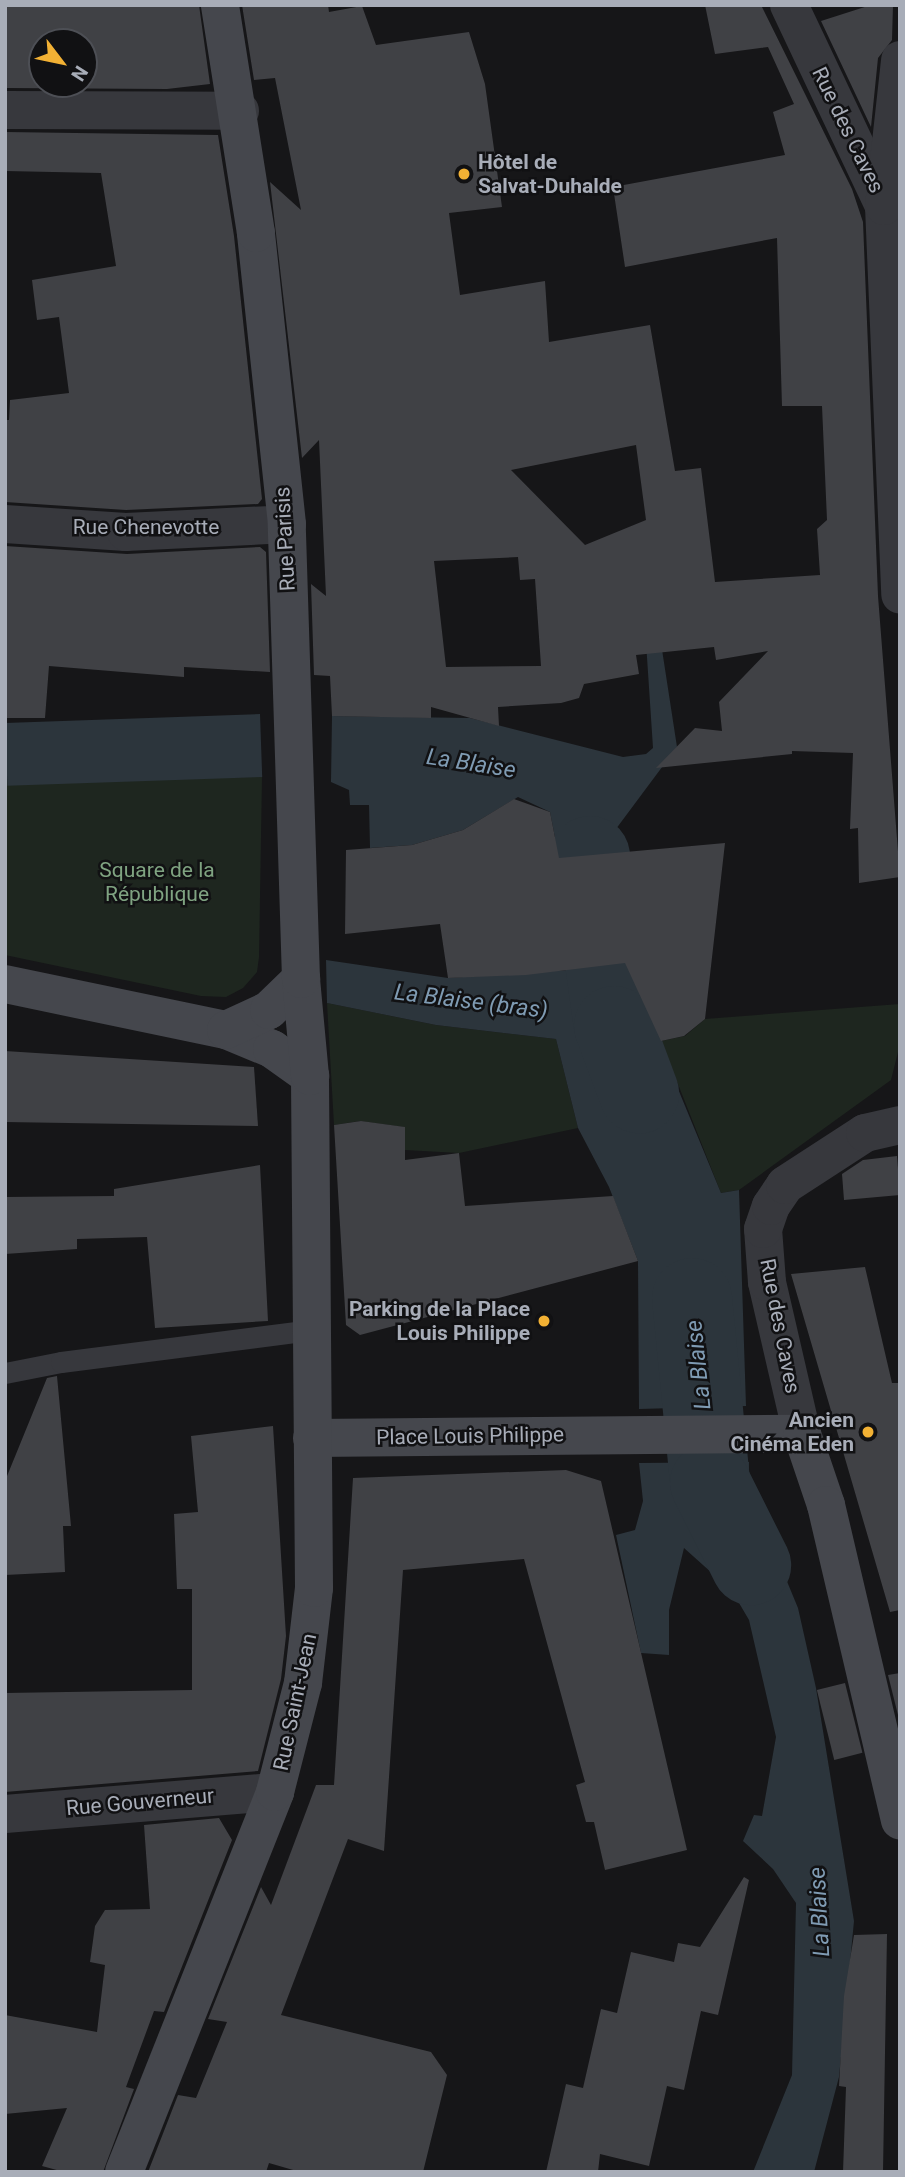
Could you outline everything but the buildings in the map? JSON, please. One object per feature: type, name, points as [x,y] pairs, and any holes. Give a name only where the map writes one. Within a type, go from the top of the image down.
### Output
[{"type":"main road","name":"Rue Parisis","points":[[220,5],[240,111],[286,524],[301,979],[310,1076]]},
{"type":"main road","points":[[226,1030],[269,1010],[301,979]]},
{"type":"main road","points":[[5,984],[226,1030],[272,1049],[310,1076]]},
{"type":"main road","name":"Rue Saint-Jean","points":[[124,2172],[275,1792],[292,1731],[311,1633],[310,1076]]},
{"type":"main road","name":"Place Louis Philippe","points":[[312,1438],[761,1432],[802,1434]]},
{"type":"main road","points":[[802,1434],[826,1505],[900,1820]]},
{"type":"street","name":"Rue des Caves","points":[[789,5],[884,206],[900,595]]},
{"type":"street","points":[[884,206],[900,61]]},
{"type":"street","points":[[5,110],[240,111]]},
{"type":"street","name":"Rue Chenevotte","points":[[5,524],[126,531],[286,524]]},
{"type":"street","name":"Rue des Caves","points":[[802,1434],[767,1282],[767,1217],[785,1185],[865,1133],[900,1125]]},
{"type":"street","name":"Rue Gouverneur","points":[[5,1814],[275,1792]]},
{"type":"lane","points":[[5,1373],[61,1362],[312,1330]]},
{"type":"green space","name":"Square de la République","points":[[262,777],[259,957],[257,972],[243,988],[226,997],[201,996],[5,955],[5,780]]},
{"type":"green space","points":[[327,1003],[436,1025],[556,1039],[578,1128],[459,1153],[405,1150],[404,1127],[360,1121],[334,1125]]},
{"type":"green space","points":[[900,1004],[900,1044],[891,1080],[739,1190],[721,1193],[661,1041],[685,1036],[705,1019]]},
{"type":"water","points":[[644,612],[659,630],[677,747],[607,841],[608,854],[559,858],[550,812],[518,797],[463,830],[412,845],[370,848],[369,805],[350,805],[349,790],[331,782],[332,716],[470,718],[623,757],[646,754],[653,748]]},
{"type":"water","points":[[260,714],[262,777],[7,786],[5,723]]},
{"type":"water","name":"La Blaise (bras)","points":[[326,960],[448,978],[569,970],[572,985],[579,982],[638,992],[721,1193],[739,1190],[746,1406],[639,1409],[638,1261],[609,1187],[578,1128],[556,1039],[436,1025],[327,1003]]},
{"type":"water","points":[[749,1462],[748,1487],[798,1608],[816,1688],[854,1921],[839,2077],[814,2172],[753,2172],[792,2075],[796,1903],[773,1869],[743,1841],[754,1815],[762,1816],[776,1737],[749,1620],[732,1591],[684,1548],[669,1610],[669,1655],[641,1653],[616,1535],[635,1530],[643,1501],[639,1463]]},
{"type":"waterway","name":"La Blaise","points":[[590,856],[614,1026],[639,1093]]},
{"type":"waterway","name":"La Blaise","points":[[692,1298],[710,1483],[751,1565]]},
{"type":"place","name":"Hôtel de Salvat-Duhalde","points":[[464,174]]},
{"type":"place","name":"Parking de la Place Louis Philippe","points":[[544,1321]]},
{"type":"place","name":"Ancien Cinéma Eden","points":[[868,1432]]}]
